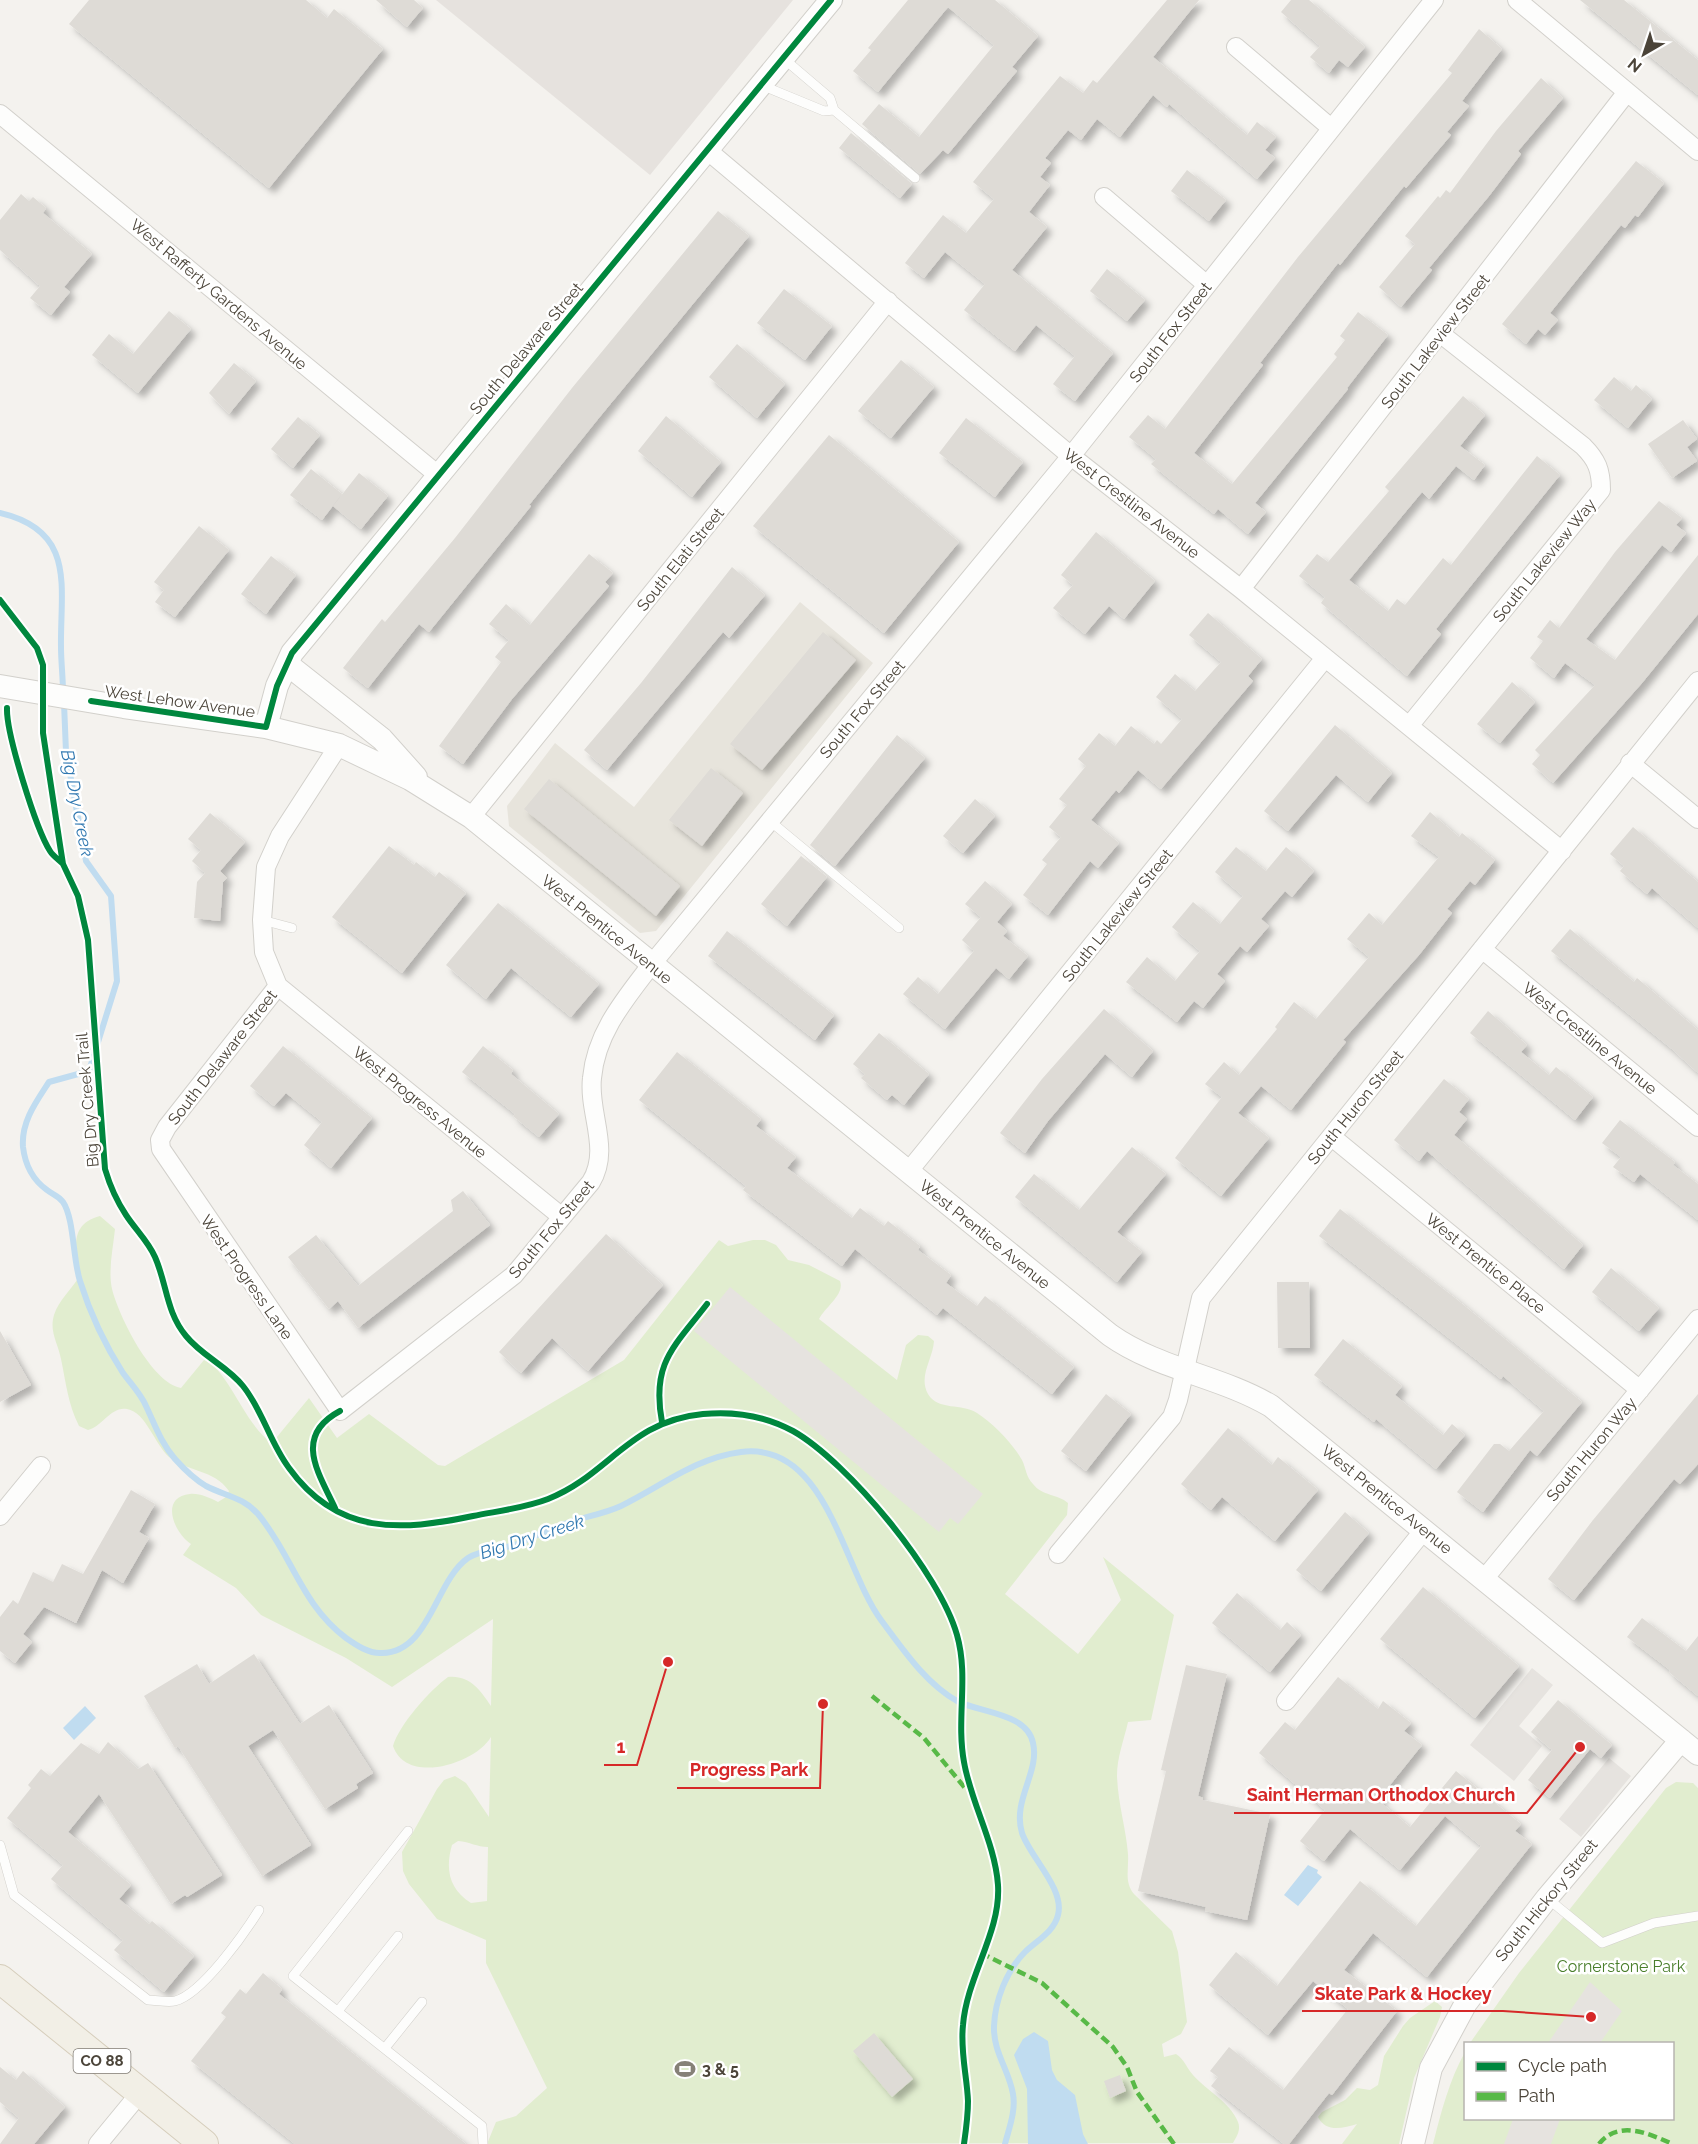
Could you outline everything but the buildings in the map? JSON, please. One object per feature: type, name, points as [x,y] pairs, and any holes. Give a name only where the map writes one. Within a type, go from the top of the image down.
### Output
[{"type":"main road","name":"CO 88","points":[[0,1979],[204,2144]]},
{"type":"street","name":"South Delaware Street","points":[[266,727],[292,653],[831,0]]},
{"type":"street","name":"South Fox Street","points":[[339,1411],[514,1275],[591,1182],[600,1162],[592,1090],[598,1052],[616,1011],[651,965],[1071,456],[1434,0]]},
{"type":"street","points":[[1516,0],[1698,151]]},
{"type":"street","points":[[1236,47],[1331,128]]},
{"type":"street","name":"South Lakeview Street","points":[[1241,589],[1627,92]]},
{"type":"street","name":"West Rafferty Gardens Avenue","points":[[0,114],[438,475]]},
{"type":"street","name":"West Crestline Avenue","points":[[707,150],[1071,456],[1241,589],[1562,851]]},
{"type":"street","points":[[1104,197],[1207,285]]},
{"type":"street","name":"South Elati Street","points":[[471,817],[888,301]]},
{"type":"street","name":"South Lakeview Way","points":[[1409,726],[1600,490],[1601,474],[1596,459],[1583,446],[1441,334]]},
{"type":"street","name":"South Lakeview Street","points":[[908,1172],[1325,658]]},
{"type":"street","points":[[287,664],[382,739],[427,789]]},
{"type":"street","name":"South Huron Street","points":[[1059,1554],[1172,1417],[1201,1298],[1698,681]]},
{"type":"street","name":"West Lehow Avenue","points":[[11,688],[266,727]]},
{"type":"street","name":"West Prentice Avenue","points":[[266,727],[339,745],[427,789],[471,817],[1110,1335],[1139,1352],[1250,1395],[1271,1406],[1692,1749]]},
{"type":"street","name":"South Delaware Street","points":[[160,1140],[167,1127],[278,986],[264,952],[262,921],[266,867],[280,836],[339,745]]},
{"type":"street","points":[[1630,763],[1698,819]]},
{"type":"street","name":"West Crestline Avenue","points":[[1482,949],[1698,1127]]},
{"type":"street","name":"West Progress Avenue","points":[[278,986],[562,1217]]},
{"type":"street","name":"West Prentice Place","points":[[1332,1137],[1640,1390]]},
{"type":"street","name":"West Progress Lane","points":[[160,1140],[166,1159],[339,1411]]},
{"type":"street","name":"South Huron Way","points":[[1484,1579],[1698,1319]]},
{"type":"street","points":[[0,1516],[41,1466]]},
{"type":"street","points":[[1286,1701],[1424,1530]]},
{"type":"street","name":"South Hickory Street","points":[[1413,2144],[1426,2082],[1449,2030],[1490,1969],[1546,1898],[1692,1749]]},
{"type":"street","points":[[98,2144],[140,2092]]},
{"type":"lane","points":[[783,58],[830,98],[834,110],[915,178]]},
{"type":"lane","points":[[761,85],[824,111],[834,110]]},
{"type":"lane","points":[[770,821],[899,928]]},
{"type":"lane","points":[[262,921],[292,928]]},
{"type":"lane","points":[[408,1831],[293,1976],[482,2126],[483,2144]]},
{"type":"lane","points":[[0,1845],[14,1895],[148,2000],[175,2001],[193,1992],[239,1938],[259,1910]]},
{"type":"lane","points":[[1546,1898],[1602,1943],[1654,1923],[1698,1916]]},
{"type":"lane","points":[[338,2011],[398,1936]]},
{"type":"lane","points":[[385,2048],[422,2002]]},
{"type":"shaded area","points":[[436,0],[793,0],[650,175]]},
{"type":"shaded area","points":[[800,602],[873,663],[656,931],[640,933],[509,826],[507,806],[555,743],[634,807]]},
{"type":"shaded area","points":[[730,1287],[983,1494],[958,1524],[950,1518],[939,1532],[694,1331]]},
{"type":"shaded area","points":[[1532,1668],[1553,1685],[1519,1726],[1542,1746],[1514,1781],[1470,1745]]},
{"type":"shaded area","points":[[1609,1758],[1631,1776],[1581,1837],[1559,1819]]},
{"type":"shaded area","points":[[1590,1982],[1622,2011],[1601,2042],[1549,2042]]},
{"type":"shaded area","points":[[1512,2120],[1560,2120],[1551,2144],[1504,2144]]},
{"type":"green space","points":[[100,1216],[115,1229],[111,1267],[112,1289],[129,1331],[148,1362],[170,1383],[181,1388],[204,1360],[212,1365],[229,1385],[253,1424],[272,1443],[309,1398],[337,1438],[369,1414],[438,1465],[445,1466],[624,1360],[719,1240],[728,1246],[753,1240],[765,1240],[776,1245],[788,1260],[809,1265],[840,1281],[840,1291],[819,1319],[897,1380],[906,1345],[918,1335],[928,1336],[934,1341],[925,1374],[925,1387],[932,1399],[944,1405],[971,1410],[983,1417],[1013,1447],[1022,1460],[1029,1478],[1037,1488],[1068,1503],[1067,1515],[1005,1594],[1078,1654],[1121,1600],[1103,1557],[1174,1615],[1151,1720],[1128,1722],[1118,1762],[1120,1806],[1128,1854],[1128,1880],[1134,1894],[1172,1931],[1178,1952],[1187,2022],[1181,2034],[1162,2044],[1164,2057],[1176,2054],[1179,2056],[1198,2081],[1235,2115],[1239,2128],[1233,2143],[487,2144],[496,2122],[516,2116],[547,2088],[486,1963],[486,1940],[437,1919],[409,1884],[403,1871],[402,1852],[444,1780],[455,1776],[466,1783],[489,1817],[491,1737],[471,1755],[457,1762],[426,1768],[412,1765],[401,1758],[393,1746],[416,1708],[448,1677],[462,1678],[474,1685],[491,1706],[493,1619],[392,1687],[346,1658],[261,1615],[236,1588],[183,1555],[191,1544],[179,1532],[175,1524],[172,1508],[175,1502],[180,1497],[193,1494],[218,1502],[226,1497],[229,1491],[216,1479],[169,1457],[145,1422],[134,1411],[121,1409],[116,1411],[88,1430],[79,1426],[70,1401],[53,1332],[53,1321],[59,1305],[79,1277],[76,1240],[78,1232],[90,1220]],"holes":[[[458,1841],[488,1847],[487,1901],[471,1903],[453,1885],[449,1862],[452,1845]]]},
{"type":"green space","name":"Cornerstone Park","points":[[1676,1782],[1693,1783],[1698,1788],[1698,2144],[1433,2144],[1442,2108],[1464,2054],[1464,2120],[1674,2120],[1674,2042],[1471,2042],[1519,1973],[1666,1788]]},
{"type":"green space","points":[[1435,2001],[1442,2007],[1440,2017],[1414,2078],[1399,2144],[1342,2144],[1357,2124],[1335,2128],[1321,2122],[1318,2117],[1322,2112],[1345,2100],[1357,2088],[1370,2090],[1378,2085],[1384,2056],[1403,2026],[1410,2018]]},
{"type":"water","points":[[85,1706],[96,1718],[74,1740],[63,1728]]},
{"type":"water","points":[[1308,1865],[1318,1870],[1317,1873],[1322,1877],[1298,1906],[1284,1895]]},
{"type":"water","points":[[1034,2032],[1048,2041],[1052,2070],[1057,2080],[1075,2095],[1083,2134],[1088,2144],[1028,2144],[1027,2089],[1014,2055],[1023,2039]]},
{"type":"waterway","name":"Big Dry Creek","points":[[0,513],[25,521],[42,533],[53,547],[59,564],[62,583],[63,693]]},
{"type":"waterway","name":"Big Dry Creek","points":[[64,703],[66,752],[86,861],[111,896],[117,981],[89,1071],[49,1082],[27,1121],[23,1147],[34,1176],[42,1186],[61,1200],[67,1209],[78,1272],[93,1317],[116,1362],[139,1393],[166,1447],[178,1463],[197,1480],[252,1508],[270,1530],[318,1610],[346,1638],[377,1653],[398,1650],[411,1641],[422,1629],[447,1582],[457,1569],[473,1555],[517,1544],[566,1523],[603,1513],[636,1498],[694,1466],[724,1455],[741,1452],[770,1454],[794,1466],[813,1487],[829,1513],[868,1598],[881,1620],[924,1675],[945,1694],[957,1701],[1001,1715],[1022,1725],[1029,1733],[1033,1743],[1033,1765],[1020,1809],[1020,1821],[1026,1842],[1052,1884],[1059,1905],[1053,1926],[1025,1952],[1012,1968],[997,2007],[994,2035],[1014,2100],[1012,2119],[1005,2144]]},
{"type":"marked path","points":[[872,1696],[924,1738],[965,1788]]},
{"type":"marked path","points":[[981,1953],[1042,1983],[1113,2047],[1127,2067],[1137,2092],[1174,2144]]},
{"type":"marked path","points":[[1599,2144],[1607,2136],[1625,2130],[1644,2133],[1673,2144]]},
{"type":"cycle path","points":[[91,701],[266,727],[277,686],[292,653],[831,0]]},
{"type":"cycle path","name":"Big Dry Creek Trail","points":[[0,600],[37,648],[43,665],[43,733],[63,864],[78,896],[88,940],[105,1169],[109,1181],[122,1209],[155,1257],[179,1327],[192,1343],[243,1386],[256,1406],[282,1458],[308,1490],[328,1506],[350,1517],[372,1523],[396,1525],[446,1521],[521,1507],[548,1499],[588,1477],[621,1450],[656,1427],[678,1419],[703,1414],[738,1414],[782,1426],[815,1446],[865,1493],[912,1552],[932,1582],[957,1635],[962,1667],[961,1730],[964,1762],[988,1838],[998,1885],[998,1903],[994,1920],[971,1989],[963,2025],[963,2054],[968,2101],[964,2144]]},
{"type":"cycle path","points":[[7,708],[16,758],[37,823],[50,851],[63,864]]},
{"type":"cycle path","points":[[662,1422],[659,1402],[663,1370],[675,1345],[707,1304]]},
{"type":"cycle path","points":[[335,1508],[317,1468],[313,1443],[317,1432],[326,1421],[340,1411]]},
{"type":"place","name":"1","points":[[668,1662]]},
{"type":"place","name":"Progress Park","points":[[823,1704]]},
{"type":"place","name":"Saint Herman Orthodox Church","points":[[1580,1747]]},
{"type":"place","name":"Skate Park & Hockey","points":[[1591,2017]]},
{"type":"place","name":"3 & 5","points":[[685,2069]]}]
